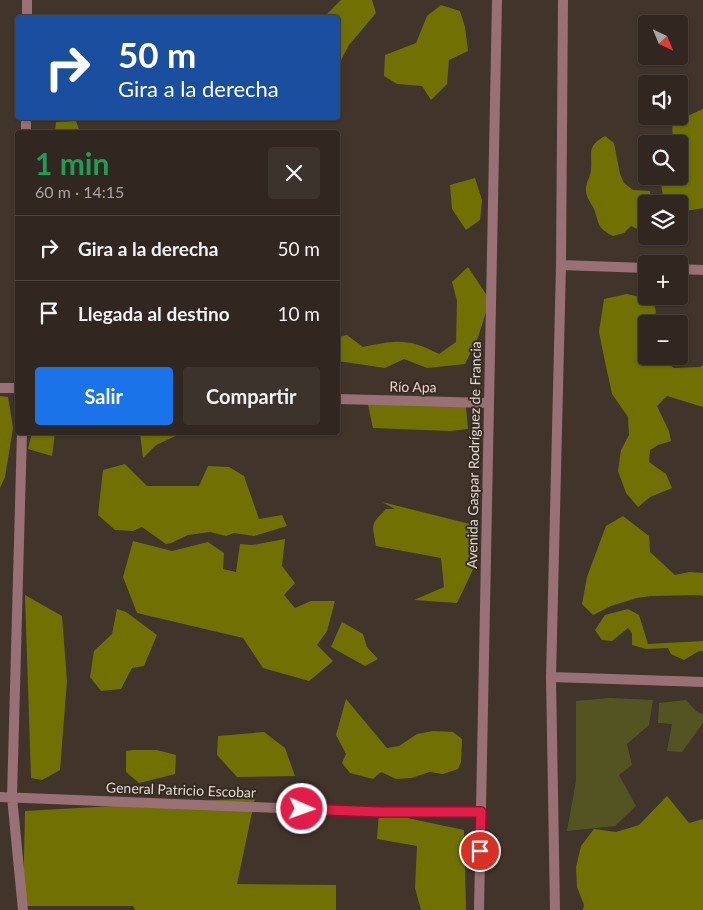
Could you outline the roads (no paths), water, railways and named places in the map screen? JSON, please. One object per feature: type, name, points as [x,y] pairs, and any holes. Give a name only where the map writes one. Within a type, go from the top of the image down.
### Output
[{"type":"street","points":[[27,0],[27,15]]},
{"type":"street","name":"Avenida Gaspar Rodríguez de Francia","points":[[479,910],[497,0]]},
{"type":"street","points":[[555,910],[551,676],[561,265],[563,0]]},
{"type":"street","points":[[561,265],[638,268]]},
{"type":"street","points":[[688,269],[703,270]]},
{"type":"street","points":[[0,388],[15,388]]},
{"type":"street","name":"Río Apa","points":[[340,399],[488,403]]},
{"type":"street","points":[[22,435],[12,797],[23,910]]},
{"type":"street","points":[[551,676],[703,682]]},
{"type":"street","name":"General Patricio Escobar","points":[[0,797],[380,812],[481,812]]}]
